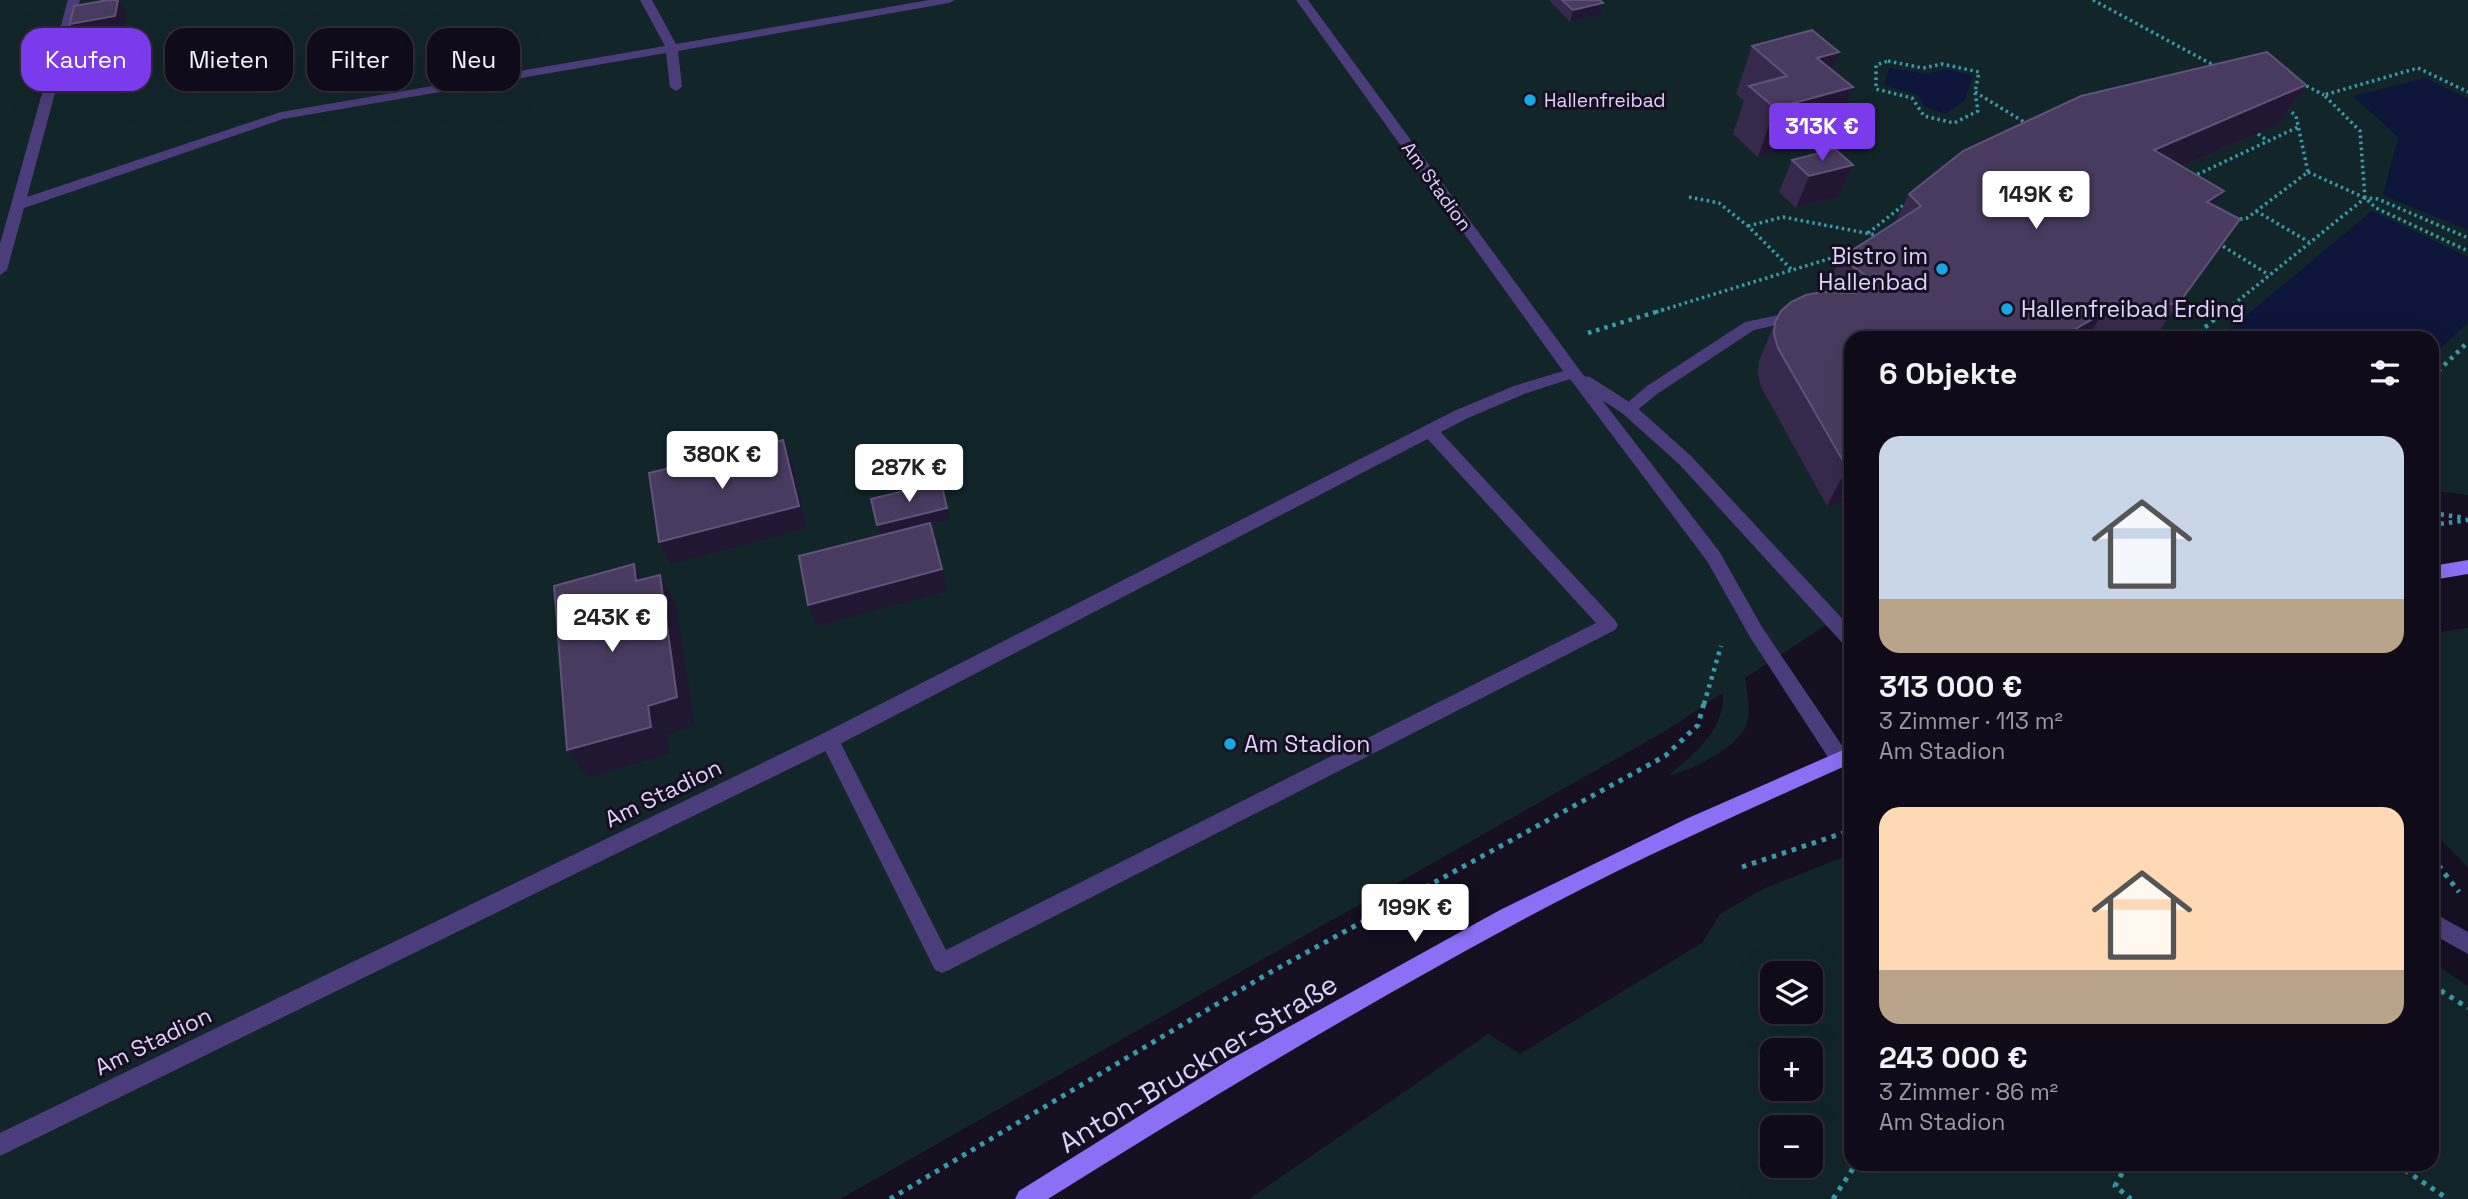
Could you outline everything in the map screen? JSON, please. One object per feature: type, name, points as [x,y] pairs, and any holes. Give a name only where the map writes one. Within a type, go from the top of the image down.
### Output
[{"type":"main road","points":[[2439,572],[2468,567]]},
{"type":"main road","name":"Anton-Bruckner-Straße","points":[[1027,1199],[1237,1068],[1507,917],[1693,825],[1844,758]]},
{"type":"street","points":[[0,270],[74,0]]},
{"type":"street","points":[[646,0],[672,48],[676,87]]},
{"type":"street","points":[[18,205],[281,116],[949,0]]},
{"type":"street","name":"Am Stadion","points":[[1302,0],[1552,345],[1713,556],[1756,632],[1844,754]]},
{"type":"street","points":[[1629,409],[1652,390],[1750,326],[1805,314]]},
{"type":"street","name":"Am Stadion","points":[[1573,373],[1629,409],[1685,460],[1844,634]]},
{"type":"street","name":"Am Stadion","points":[[0,1145],[829,740],[1430,430],[1519,390],[1573,373]]},
{"type":"street","points":[[829,740],[942,963],[1609,625],[1430,430]]},
{"type":"street","name":"Am Stadion","points":[[1833,624],[1844,629]]},
{"type":"street","points":[[2439,926],[2468,944]]},
{"type":"path","points":[[2093,0],[2217,67]]},
{"type":"path","points":[[1888,61],[1923,68],[1942,64],[1979,72],[1975,92],[1979,111],[1954,122],[1924,116],[1912,98],[1876,89],[1876,65],[1888,61]]},
{"type":"path","points":[[2324,96],[2418,68],[2468,92]]},
{"type":"path","points":[[2293,78],[2324,96],[2360,131],[2365,198]]},
{"type":"path","points":[[1975,92],[2033,127]]},
{"type":"path","points":[[2278,100],[2296,116],[2308,172]]},
{"type":"path","points":[[2186,180],[2298,127]]},
{"type":"path","points":[[2258,134],[2268,141]]},
{"type":"path","points":[[2308,172],[2365,198],[2376,208],[2468,251]]},
{"type":"path","points":[[2229,228],[2308,172]]},
{"type":"path","points":[[1689,197],[1719,203],[1748,226],[1792,270]]},
{"type":"path","points":[[1867,233],[1915,197]]},
{"type":"path","points":[[2201,331],[2365,198],[2378,199],[2468,238]]},
{"type":"path","points":[[2256,211],[2309,242]]},
{"type":"path","points":[[2227,215],[2237,221]]},
{"type":"path","points":[[1748,226],[1783,217],[1886,237]]},
{"type":"path","points":[[2222,234],[2214,241],[2269,275]]},
{"type":"path","points":[[1552,345],[1856,251]]},
{"type":"path","points":[[2439,370],[2468,342]]},
{"type":"path","points":[[2439,514],[2468,519]]},
{"type":"path","points":[[2439,524],[2468,519]]},
{"type":"path","points":[[890,1199],[1269,974],[1665,757],[1699,726],[1720,647]]},
{"type":"path","points":[[1742,867],[1844,833]]},
{"type":"path","points":[[2439,866],[2461,894]]},
{"type":"path","points":[[2439,989],[2468,1008]]},
{"type":"path","points":[[1833,1199],[1851,1171]]},
{"type":"path","points":[[2123,1171],[2115,1186],[2132,1199]]},
{"type":"path","points":[[2406,1171],[2448,1199]]},
{"type":"green space","points":[[0,0],[2468,0],[2468,495],[2439,492],[2439,331],[1844,331],[1844,614],[1745,678],[1747,723],[1732,744],[1700,764],[1669,775],[1707,740],[1719,719],[1723,693],[1667,730],[840,1199],[0,1199]]},
{"type":"green space","points":[[2468,628],[2468,867],[2439,838],[2439,632]]},
{"type":"green space","points":[[1844,857],[1844,1171],[2439,1171],[2439,967],[2468,986],[2468,1199],[1249,1199],[1488,1034],[1520,1054],[1702,943],[1720,914],[1763,889]]},
{"type":"water","points":[[1889,68],[1927,74],[1947,69],[1973,76],[1964,101],[1945,114],[1924,106],[1918,95],[1884,85]]},
{"type":"water","points":[[2426,78],[2468,99],[2468,230],[2383,195],[2398,137],[2353,96]]},
{"type":"water","points":[[2372,211],[2468,257],[2468,322],[2439,350],[2439,331],[2227,331]]},
{"type":"building","points":[[118,0],[115,16],[70,24],[74,6]]},
{"type":"building","points":[[1562,0],[1600,0],[1603,3],[1573,10]]},
{"type":"building","points":[[1812,30],[1839,52],[1817,58],[1853,87],[1775,108],[1749,86],[1787,76],[1752,46]]},
{"type":"building","name":"Hallenfreibad Erding","points":[[2267,52],[2306,85],[2154,150],[2224,191],[2207,202],[2240,219],[2179,303],[2103,313],[2072,331],[1844,331],[1844,463],[1778,348],[1774,334],[1775,322],[1781,311],[1791,302],[1806,295],[1822,292],[1855,293],[1874,281],[1840,258],[1921,206],[1909,194],[1963,151],[2081,96]]},
{"type":"building","points":[[1835,149],[1853,165],[1809,176],[1792,160]]},
{"type":"building","points":[[783,440],[799,506],[659,542],[649,473]]},
{"type":"building","points":[[941,482],[947,508],[877,525],[871,499]]},
{"type":"building","points":[[930,523],[942,569],[808,605],[799,556]]},
{"type":"building","points":[[634,564],[636,581],[660,575],[677,697],[648,706],[651,727],[567,750],[554,586]]},
{"type":"place","name":"Hallenfreibad","points":[[1530,100]]},
{"type":"place","name":"Bistro im Hallenbad","points":[[1942,269]]},
{"type":"place","name":"Hallenfreibad Erding","points":[[2007,309]]},
{"type":"place","name":"Am Stadion","points":[[1230,744]]}]
